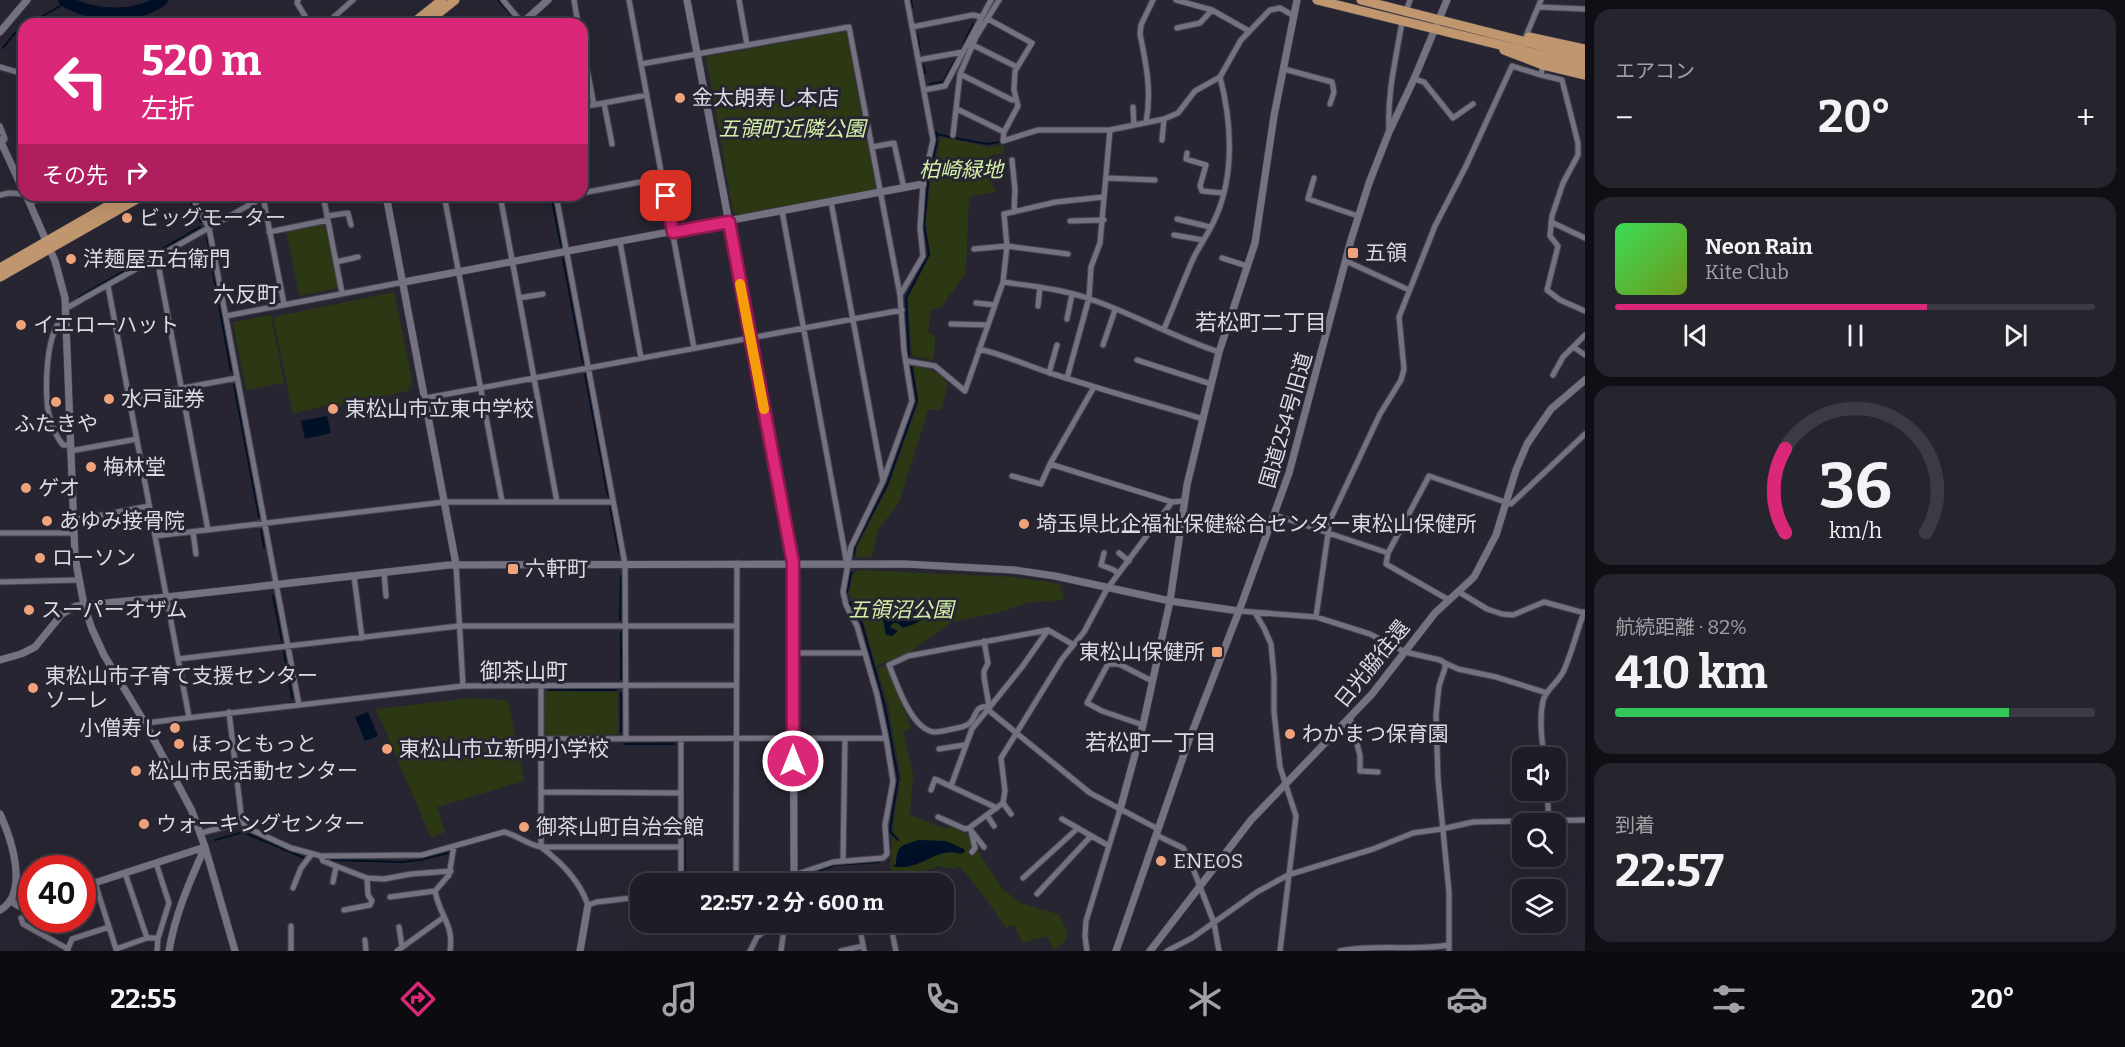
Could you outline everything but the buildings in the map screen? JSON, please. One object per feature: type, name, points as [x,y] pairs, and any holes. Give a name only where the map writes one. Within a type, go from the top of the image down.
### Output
[{"type":"highway","points":[[420,18],[442,0]]},
{"type":"highway","points":[[432,18],[455,0]]},
{"type":"highway","points":[[1317,0],[1585,66]]},
{"type":"highway","points":[[1361,0],[1585,57]]},
{"type":"highway","points":[[1485,30],[1585,49]]},
{"type":"highway","points":[[1483,41],[1520,57],[1585,75]]},
{"type":"highway","points":[[0,277],[118,201]]},
{"type":"highway","points":[[0,268],[133,201]]},
{"type":"street","points":[[0,32],[27,0]]},
{"type":"street","points":[[298,0],[297,3],[306,18]]},
{"type":"street","points":[[333,18],[353,0]]},
{"type":"street","points":[[503,0],[517,18]]},
{"type":"street","points":[[528,18],[548,0]]},
{"type":"street","points":[[574,0],[577,18]]},
{"type":"street","points":[[629,0],[694,348]]},
{"type":"street","points":[[687,0],[793,563],[794,873]]},
{"type":"street","points":[[739,0],[747,45]]},
{"type":"street","points":[[900,295],[923,256],[920,228],[923,184],[933,140],[907,0]]},
{"type":"street","points":[[945,86],[991,0]]},
{"type":"street","points":[[953,135],[960,74],[973,45],[999,0]]},
{"type":"street","points":[[1146,122],[1149,88],[1140,34],[1141,26],[1153,0]]},
{"type":"street","points":[[1176,0],[1212,10],[1249,31]]},
{"type":"street","points":[[1087,951],[1086,921],[1143,725],[1170,601],[1184,501],[1211,384],[1219,352],[1255,243],[1274,116],[1297,0]]},
{"type":"street","points":[[1406,11],[1410,0]]},
{"type":"street","name":"国道254号旧道","points":[[1116,951],[1189,740],[1275,515],[1302,431],[1358,216],[1389,132],[1447,0]]},
{"type":"street","points":[[1526,36],[1541,0]]},
{"type":"street","points":[[1539,7],[1585,9]]},
{"type":"street","points":[[988,19],[1032,43],[1017,67],[1014,90],[1018,106],[1004,132],[1004,141],[1038,130],[1110,130],[1164,119],[1178,113],[1195,91],[1220,77],[1241,40],[1270,10],[1280,8],[1294,16]]},
{"type":"street","points":[[1177,28],[1200,23],[1212,10]]},
{"type":"street","points":[[912,27],[973,15],[981,17]]},
{"type":"street","points":[[1389,132],[1388,116],[1392,80],[1402,22]]},
{"type":"street","points":[[641,64],[849,27],[900,295],[912,401],[883,481],[851,547],[843,599],[857,626],[877,695],[893,781],[885,825],[887,854],[883,858],[833,861],[802,873]]},
{"type":"street","points":[[973,45],[1017,67]]},
{"type":"street","points":[[918,60],[963,52]]},
{"type":"street","points":[[1541,75],[1544,65]]},
{"type":"street","points":[[1316,617],[1330,520],[1375,424],[1401,380],[1404,369],[1399,317],[1435,226],[1466,166],[1512,66],[1563,80],[1578,143],[1578,155],[1563,183],[1551,222],[1550,236],[1558,246],[1547,290],[1560,300],[1585,311]]},
{"type":"street","points":[[0,67],[18,72]]},
{"type":"street","points":[[1284,69],[1332,82],[1334,92],[1330,104]]},
{"type":"street","points":[[588,74],[594,105]]},
{"type":"street","points":[[960,74],[1012,100],[1016,99]]},
{"type":"street","points":[[1164,329],[1224,193],[1229,128],[1227,101],[1220,77]]},
{"type":"street","points":[[1414,79],[1424,82],[1453,118],[1473,104]]},
{"type":"street","points":[[924,90],[959,83]]},
{"type":"street","points":[[588,106],[647,95]]},
{"type":"street","points":[[604,103],[612,144]]},
{"type":"street","points":[[1133,107],[1134,125]]},
{"type":"street","points":[[957,109],[1004,132]]},
{"type":"street","points":[[1162,140],[1164,119]]},
{"type":"street","points":[[0,126],[5,139],[1,141],[18,179]]},
{"type":"street","points":[[1066,378],[1089,298],[1091,267],[1100,243],[1104,220],[1110,130]]},
{"type":"street","points":[[872,147],[894,143],[904,188]]},
{"type":"street","points":[[1187,153],[1186,159],[1206,165],[1200,186],[1202,191],[1224,193]]},
{"type":"street","points":[[1578,155],[1585,156]]},
{"type":"street","points":[[1012,160],[1015,189],[1014,212]]},
{"type":"street","points":[[588,192],[662,178]]},
{"type":"street","points":[[1106,178],[1155,180]]},
{"type":"street","points":[[1314,178],[1308,200],[1358,216]]},
{"type":"street","points":[[226,316],[923,184]]},
{"type":"street","points":[[0,195],[18,194]]},
{"type":"street","points":[[906,361],[935,366],[964,391],[1003,282],[1007,246],[1004,214],[1056,202],[1104,197]]},
{"type":"street","points":[[28,201],[49,245],[64,298],[73,533],[78,580],[84,605],[104,655],[145,723],[192,811],[201,833],[235,951]]},
{"type":"street","points":[[30,204],[34,201]]},
{"type":"street","points":[[194,201],[209,228],[299,705]]},
{"type":"street","points":[[137,439],[70,448],[59,440],[48,413],[50,341],[53,329],[65,313],[256,201]]},
{"type":"street","points":[[266,201],[269,232],[284,304]]},
{"type":"street","points":[[324,201],[342,293]]},
{"type":"street","points":[[387,201],[456,564],[463,686]]},
{"type":"street","points":[[445,201],[502,501]]},
{"type":"street","points":[[501,201],[557,502]]},
{"type":"street","points":[[557,201],[625,564],[626,739]]},
{"type":"street","points":[[831,202],[883,481]]},
{"type":"street","points":[[782,212],[847,564]]},
{"type":"street","points":[[269,232],[348,213],[351,225]]},
{"type":"street","points":[[1177,219],[1210,227]]},
{"type":"street","points":[[1070,221],[1104,220]]},
{"type":"street","points":[[1551,222],[1585,238]]},
{"type":"street","points":[[1174,235],[1203,240]]},
{"type":"street","points":[[620,242],[641,358]]},
{"type":"street","points":[[974,249],[1007,246],[1068,254]]},
{"type":"street","points":[[336,262],[358,257]]},
{"type":"street","points":[[157,258],[208,530]]},
{"type":"street","points":[[1222,258],[1247,266]]},
{"type":"street","points":[[1346,261],[1409,290]]},
{"type":"street","points":[[1003,282],[1040,287],[1089,298],[1195,344],[1219,352]]},
{"type":"street","points":[[108,286],[189,717]]},
{"type":"street","points":[[1038,306],[1040,287]]},
{"type":"street","points":[[519,298],[543,294]]},
{"type":"street","points":[[1067,320],[1072,294]]},
{"type":"street","points":[[976,303],[995,305]]},
{"type":"street","points":[[426,399],[902,310]]},
{"type":"street","points":[[1102,345],[1115,310]]},
{"type":"street","points":[[1198,313],[1229,323]]},
{"type":"street","points":[[951,324],[988,325]]},
{"type":"street","points":[[1553,375],[1563,357],[1575,348],[1585,335]]},
{"type":"street","points":[[1048,373],[1057,345]]},
{"type":"street","points":[[1575,348],[1585,355]]},
{"type":"street","points":[[980,349],[1004,355],[1048,373],[1203,419]]},
{"type":"street","points":[[1137,360],[1211,384]]},
{"type":"street","points":[[129,398],[237,378]]},
{"type":"street","name":"日光脇往還","points":[[1150,951],[1246,826],[1350,717],[1424,626],[1474,577],[1485,560],[1496,535],[1516,470],[1537,428],[1551,409],[1585,380]]},
{"type":"street","points":[[1012,476],[1041,484],[1094,387]]},
{"type":"street","points":[[1449,600],[1386,564],[1388,554],[1429,476],[1511,504],[1585,434]]},
{"type":"street","points":[[1050,464],[1172,502],[1184,501]]},
{"type":"street","points":[[155,536],[445,502],[613,502]]},
{"type":"street","points":[[938,817],[964,829],[970,829],[1003,803],[1005,791],[1001,758],[1072,644],[1084,632],[1107,589],[1172,502]]},
{"type":"street","points":[[73,519],[149,506]]},
{"type":"street","points":[[1275,515],[1388,554]]},
{"type":"street","points":[[194,532],[196,554]]},
{"type":"street","points":[[0,533],[73,533]]},
{"type":"street","points":[[1104,553],[1101,565],[1118,574]]},
{"type":"street","points":[[1119,553],[1129,561]]},
{"type":"street","points":[[736,873],[737,563]]},
{"type":"street","points":[[0,660],[35,647],[62,614],[73,606],[456,564],[905,564],[1014,570],[1055,576],[1170,601],[1255,613],[1316,617],[1370,634],[1405,652],[1440,660],[1458,669],[1496,677],[1546,693]]},
{"type":"street","points":[[384,572],[386,596]]},
{"type":"street","points":[[354,576],[362,638]]},
{"type":"street","points":[[0,582],[78,580]]},
{"type":"street","points":[[1460,592],[1487,609],[1502,614],[1513,615],[1544,602],[1584,612],[1564,671],[1546,693],[1542,712],[1544,747]]},
{"type":"street","points":[[1255,613],[1271,644],[1274,712],[1281,774],[1296,816],[1280,951]]},
{"type":"street","points":[[178,659],[459,626],[736,626]]},
{"type":"street","points":[[1072,644],[1048,630],[908,656],[889,665],[915,721],[934,732],[965,726],[970,723],[975,712],[983,706],[988,707],[1017,734],[1090,793],[1183,848],[1214,923],[1220,951]]},
{"type":"street","points":[[951,786],[964,745],[972,729],[1022,667],[1048,630]]},
{"type":"street","points":[[984,641],[988,663],[984,671],[988,707]]},
{"type":"street","points":[[793,653],[865,653]]},
{"type":"street","points":[[1340,951],[1356,948],[1449,948],[1449,892],[1442,829],[1436,715],[1444,663]]},
{"type":"street","points":[[1143,725],[1102,711],[1087,702],[1108,664],[1119,664],[1152,681]]},
{"type":"street","points":[[145,723],[463,686],[735,685]]},
{"type":"street","points":[[541,686],[542,847]]},
{"type":"street","points":[[229,712],[242,822],[252,830],[311,855],[408,857],[504,832],[542,847],[681,847]]},
{"type":"street","points":[[1350,717],[1360,755],[1360,771],[1378,772]]},
{"type":"street","points":[[843,861],[845,738]]},
{"type":"street","points":[[541,739],[886,738]]},
{"type":"street","points":[[681,739],[681,873]]},
{"type":"street","points":[[939,749],[964,745]]},
{"type":"street","points":[[931,790],[935,779],[997,808]]},
{"type":"street","points":[[541,792],[681,793]]},
{"type":"street","points":[[1003,803],[1011,814]]},
{"type":"street","points":[[0,814],[10,835],[16,857],[11,902],[0,910]]},
{"type":"street","points":[[987,815],[994,826]]},
{"type":"street","points":[[1062,819],[1109,846]]},
{"type":"street","points":[[1566,821],[1585,820]]},
{"type":"street","points":[[201,833],[242,822]]},
{"type":"street","points":[[1167,951],[1214,923],[1257,892],[1288,875],[1373,849],[1413,833],[1473,822],[1512,822]]},
{"type":"street","points":[[1023,878],[1078,828]]},
{"type":"street","points":[[970,829],[984,847]]},
{"type":"street","points":[[970,829],[975,848],[972,852]]},
{"type":"street","points":[[1037,894],[1091,836]]},
{"type":"street","points":[[390,897],[435,891],[450,871],[454,846]]},
{"type":"street","points":[[96,883],[205,847]]},
{"type":"street","points":[[170,951],[172,930],[178,912],[205,847]]},
{"type":"street","points":[[542,847],[557,859],[584,892],[588,905],[580,951]]},
{"type":"street","points":[[293,888],[301,868],[311,855]]},
{"type":"street","points":[[321,856],[323,861],[367,878],[384,879],[450,871]]},
{"type":"street","points":[[156,863],[168,903],[158,938],[157,951]]},
{"type":"street","points":[[333,882],[336,867]]},
{"type":"street","points":[[125,873],[147,938]]},
{"type":"street","points":[[344,910],[370,905],[372,901],[368,895],[367,878]]},
{"type":"street","points":[[96,886],[116,950],[147,938],[158,938]]},
{"type":"street","points":[[435,891],[438,907],[450,929],[452,939],[450,951]]},
{"type":"street","points":[[588,905],[630,899]]},
{"type":"street","points":[[11,902],[18,905]]},
{"type":"street","points":[[400,949],[444,917]]},
{"type":"street","points":[[291,926],[291,951]]},
{"type":"street","points":[[39,933],[68,950],[72,939],[109,927]]},
{"type":"street","points":[[399,927],[400,949]]},
{"type":"street","points":[[750,951],[757,937],[762,933]]},
{"type":"street","points":[[781,951],[783,933]]},
{"type":"street","points":[[841,951],[864,949],[861,933]]},
{"type":"street","points":[[893,933],[896,951]]},
{"type":"street","points":[[364,940],[366,951]]},
{"type":"green space","name":"五領町近隣公園","points":[[846,31],[876,189],[737,215],[733,212],[706,57]]},
{"type":"green space","name":"柏崎緑地","points":[[943,137],[988,147],[1004,145],[1004,153],[988,156],[990,179],[996,192],[969,197],[966,272],[942,307],[931,310],[928,332],[935,336],[934,360],[912,356],[908,298],[930,255],[926,223],[930,184],[940,140]]},
{"type":"green space","points":[[323,224],[338,288],[299,296],[286,231]]},
{"type":"green space","points":[[394,292],[413,385],[408,386],[409,391],[327,408],[326,405],[293,414],[273,317]]},
{"type":"green space","points":[[271,315],[284,383],[246,390],[233,322]]},
{"type":"green space","points":[[913,364],[938,373],[948,384],[941,410],[928,410],[899,503],[878,530],[872,557],[856,557],[857,547],[888,487],[919,401]]},
{"type":"green space","name":"五領沼公園","points":[[860,570],[1015,577],[1061,584],[1060,590],[1064,591],[1062,600],[1026,603],[1005,611],[952,622],[909,653],[876,666],[864,623],[849,593],[854,573]]},
{"type":"green space","points":[[886,665],[911,728],[903,732],[913,774],[910,815],[946,829],[949,826],[968,835],[1002,889],[1021,903],[1060,915],[1068,934],[1064,943],[1054,950],[1047,936],[1023,943],[1014,925],[1006,928],[960,867],[953,869],[939,866],[923,873],[897,873],[890,868],[901,777],[888,705],[877,668]]},
{"type":"green space","points":[[545,691],[618,692],[618,734],[544,736]]},
{"type":"green space","points":[[470,698],[508,700],[524,781],[437,807],[445,832],[431,838],[376,709]]},
{"type":"water","points":[[327,416],[331,433],[305,439],[301,421]]},
{"type":"water","points":[[919,603],[926,608],[922,619],[903,628],[893,623],[890,627],[898,631],[892,636],[886,635],[883,620],[872,616],[874,612],[897,614]]},
{"type":"water","points":[[368,712],[378,736],[365,741],[355,717]]},
{"type":"water","points":[[919,840],[946,841],[964,849],[965,852],[944,853],[911,866],[892,866],[896,864],[897,853],[901,847]]},
{"type":"waterway","points":[[64,0],[87,10],[113,14],[139,10],[162,0]]},
{"type":"waterway","points":[[498,0],[514,18]]},
{"type":"waterway","points":[[911,0],[912,7]]},
{"type":"waterway","points":[[39,18],[67,2]]},
{"type":"waterway","points":[[964,43],[973,24]]},
{"type":"waterway","points":[[3,48],[18,31]]},
{"type":"waterway","points":[[917,34],[920,50]]},
{"type":"waterway","points":[[930,84],[943,82],[955,60]]},
{"type":"waterway","points":[[923,65],[925,73]]},
{"type":"waterway","points":[[909,355],[906,298],[929,254],[924,225],[928,183],[937,141],[936,132]]},
{"type":"waterway","points":[[936,134],[950,137]]},
{"type":"waterway","points":[[955,138],[987,144],[999,142]]},
{"type":"waterway","points":[[189,201],[201,222]]},
{"type":"waterway","points":[[552,201],[561,246]]},
{"type":"waterway","points":[[79,297],[200,227]]},
{"type":"waterway","points":[[207,238],[231,371]]},
{"type":"waterway","points":[[563,259],[583,363]]},
{"type":"waterway","points":[[854,554],[855,546],[887,485],[917,400],[911,365]]},
{"type":"waterway","points":[[585,374],[608,496]]},
{"type":"waterway","points":[[234,385],[259,517]]},
{"type":"waterway","points":[[610,507],[619,553]]},
{"type":"waterway","points":[[261,530],[264,547]]},
{"type":"waterway","points":[[847,592],[851,573]]},
{"type":"waterway","points":[[620,620],[621,576]]},
{"type":"waterway","points":[[273,596],[282,641]]},
{"type":"waterway","points":[[850,603],[862,624],[885,707],[898,778],[890,831],[898,840]]},
{"type":"waterway","points":[[856,612],[867,610]]},
{"type":"waterway","points":[[621,632],[621,679]]},
{"type":"waterway","points":[[284,652],[292,698]]},
{"type":"waterway","points":[[548,690],[616,690]]},
{"type":"waterway","points":[[621,693],[621,732]]},
{"type":"waterway","points":[[624,744],[674,744]]},
{"type":"waterway","points":[[684,745],[685,873]]},
{"type":"waterway","points":[[215,840],[243,832],[304,858]]},
{"type":"waterway","points":[[331,860],[402,862],[448,853]]},
{"type":"waterway","points":[[813,873],[835,865],[879,862]]},
{"type":"slow traffic","points":[[740,284],[764,409]]},
{"type":"place","name":"金太朗寿し本店","points":[[680,98]]},
{"type":"place","name":"ビッグモーター","points":[[127,218]]},
{"type":"place","name":"五領","points":[[1353,253]]},
{"type":"place","name":"洋麺屋五右衛門","points":[[71,259]]},
{"type":"place","name":"イエローハット","points":[[21,325]]},
{"type":"place","name":"水戸証券","points":[[109,399]]},
{"type":"place","name":"ふたきや","points":[[56,402]]},
{"type":"place","name":"東松山市立東中学校","points":[[333,409]]},
{"type":"place","name":"梅林堂","points":[[91,467]]},
{"type":"place","name":"ゲオ","points":[[26,488]]},
{"type":"place","name":"あゆみ接骨院","points":[[47,521]]},
{"type":"place","name":"埼玉県比企福祉保健総合センター東松山保健所","points":[[1024,524]]},
{"type":"place","name":"ローソン","points":[[40,558]]},
{"type":"place","name":"六軒町","points":[[513,569]]},
{"type":"place","name":"スーパーオザム","points":[[29,610]]},
{"type":"place","name":"東松山保健所","points":[[1217,652]]},
{"type":"place","name":"東松山市子育て支援センター ソーレ","points":[[33,688]]},
{"type":"place","name":"小僧寿し","points":[[175,728]]},
{"type":"place","name":"わかまつ保育園","points":[[1290,734]]},
{"type":"place","name":"ほっともっと","points":[[179,744]]},
{"type":"place","name":"東松山市立新明小学校","points":[[387,749]]},
{"type":"place","name":"松山市民活動センター","points":[[136,771]]},
{"type":"place","name":"ウォーキングセンター","points":[[144,824]]},
{"type":"place","name":"御茶山町自治会館","points":[[524,827]]},
{"type":"place","name":"ENEOS","points":[[1161,861]]},
{"type":"district","name":"六反町","points":[[246,294]]},
{"type":"district","name":"若松町二丁目","points":[[1261,322]]},
{"type":"district","name":"御茶山町","points":[[524,671]]},
{"type":"district","name":"若松町一丁目","points":[[1151,742]]},
{"type":"route","points":[[666,196],[673,232],[729,222],[793,563],[793,761]]}]
